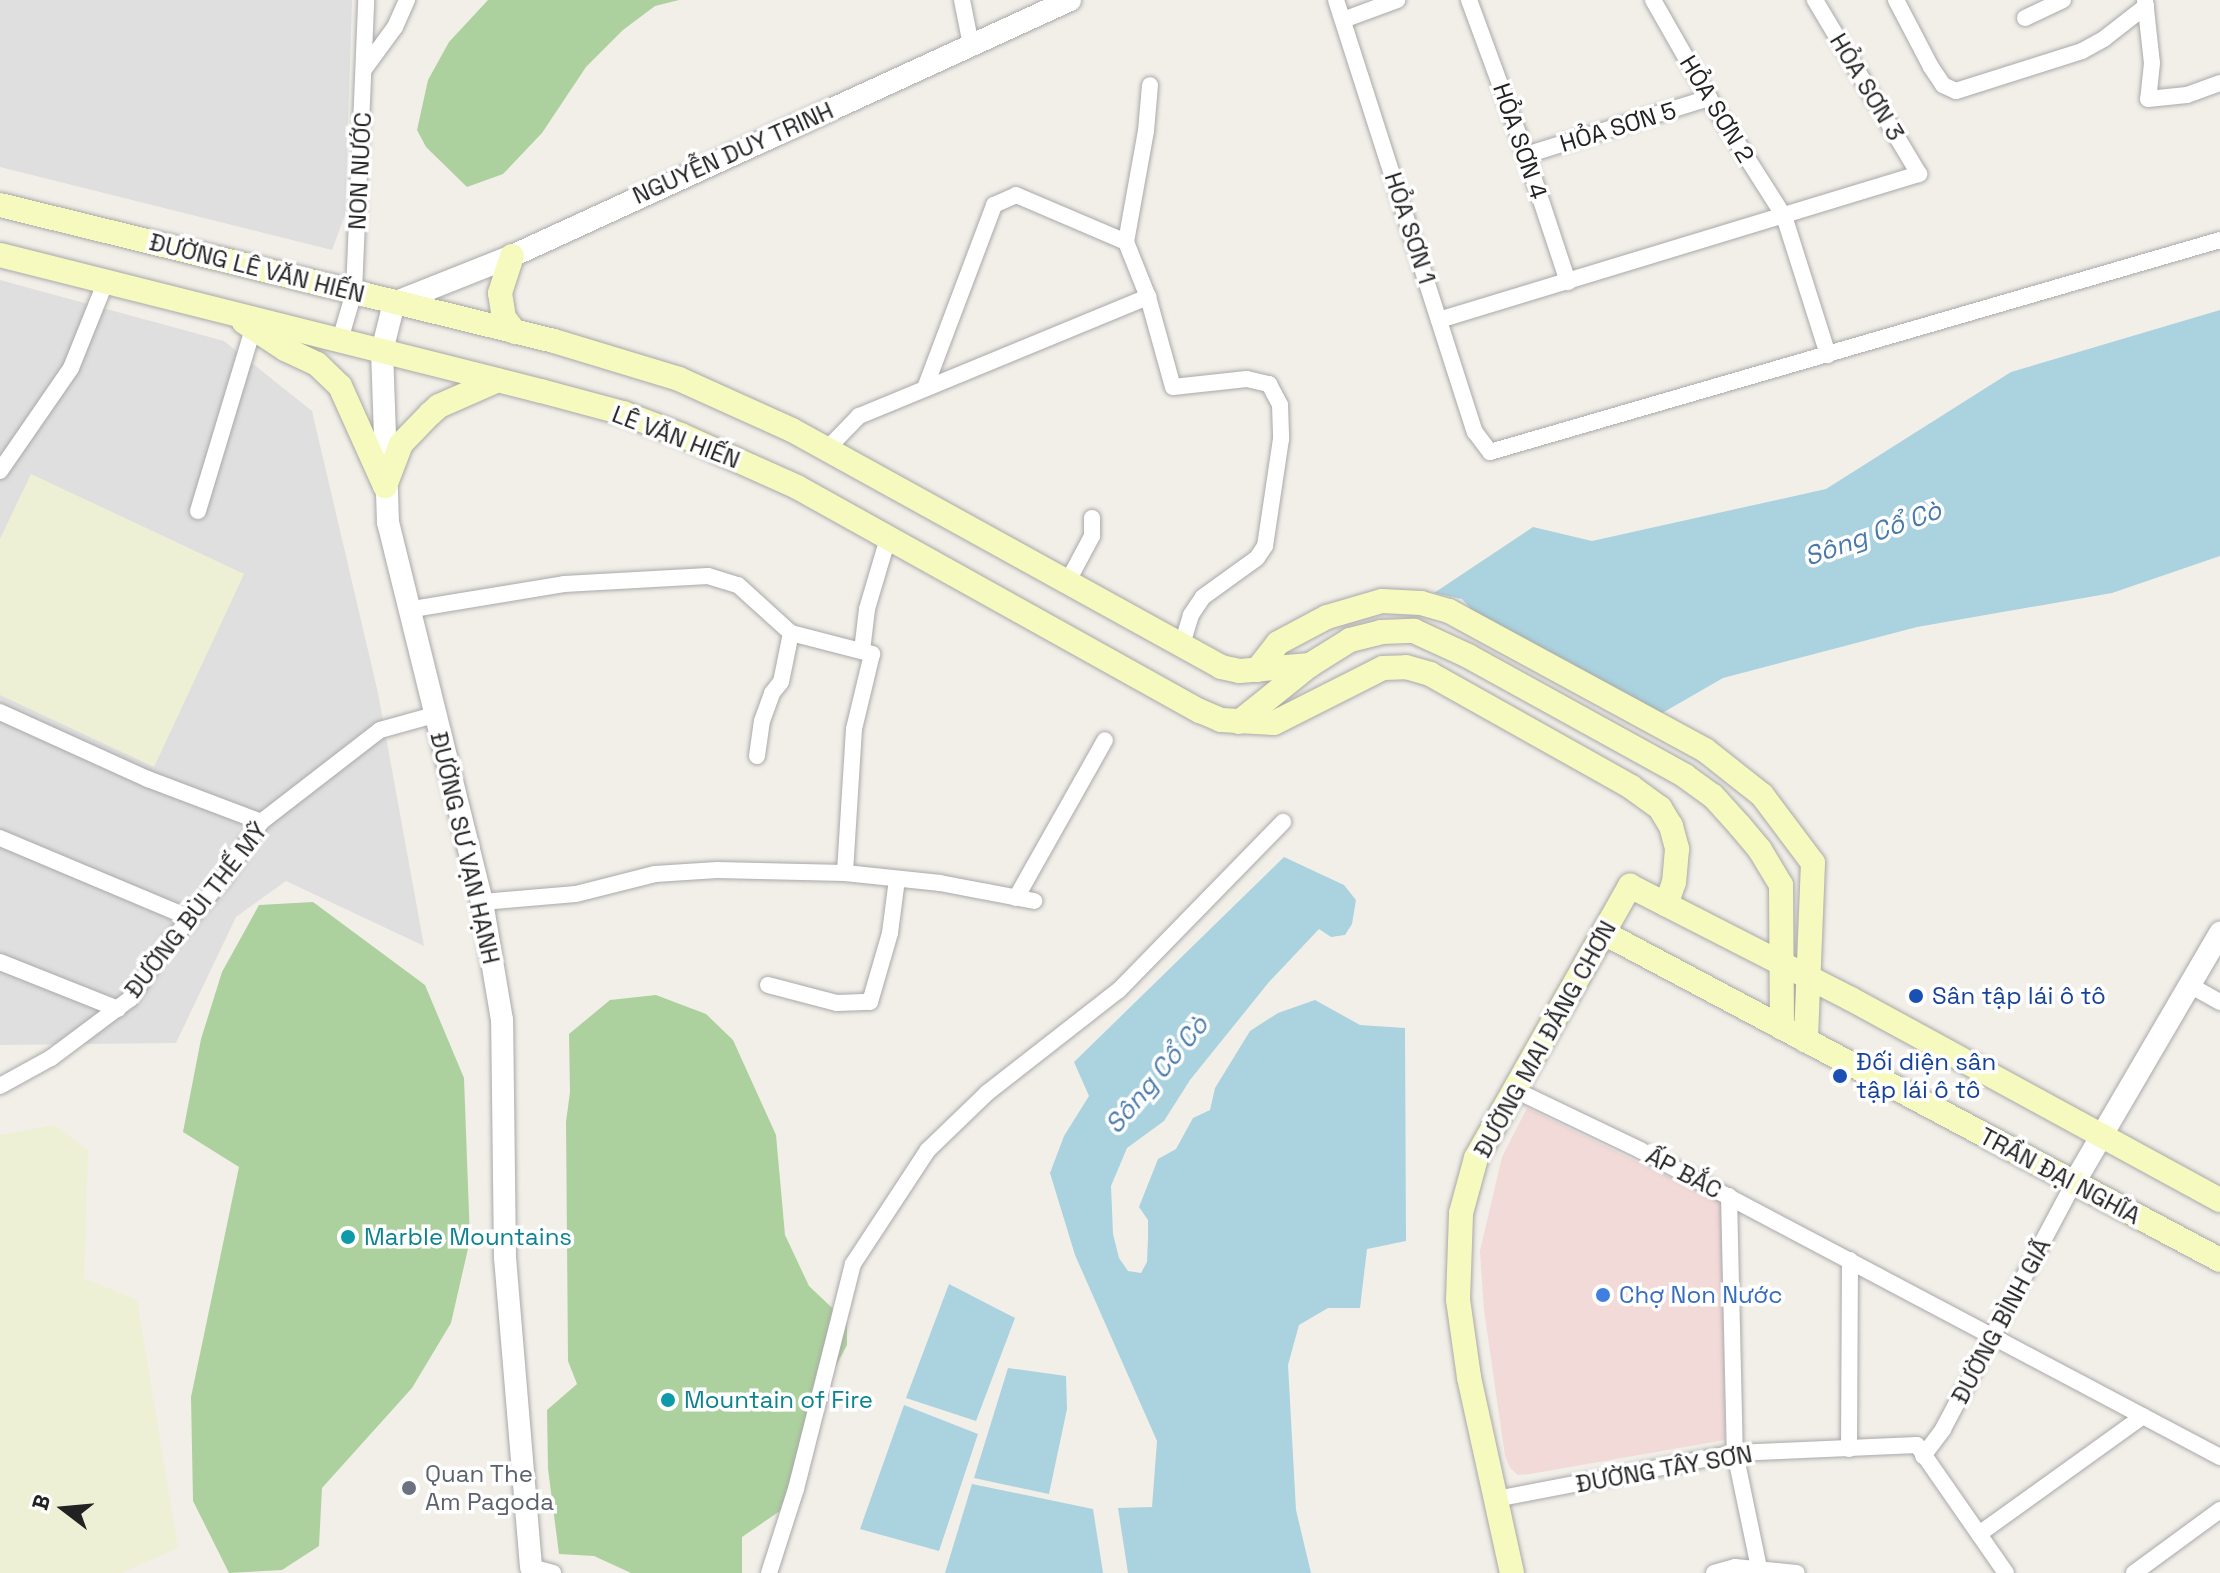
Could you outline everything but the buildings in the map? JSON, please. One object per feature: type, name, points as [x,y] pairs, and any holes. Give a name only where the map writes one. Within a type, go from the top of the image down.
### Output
[{"type":"main road","name":"ĐƯỜNG LÊ VĂN HIẾN","points":[[0,205],[515,332]]},
{"type":"main road","points":[[0,255],[106,281]]},
{"type":"main road","points":[[512,256],[500,293],[504,318],[515,332]]},
{"type":"main road","name":"LÊ VĂN HIẾN","points":[[106,281],[623,413],[681,435],[797,487],[1200,711],[1239,722],[1274,723],[1383,668],[1406,667],[1430,674],[1454,687],[1631,787],[1660,808]]},
{"type":"main road","points":[[228,312],[317,364],[340,386],[385,486]]},
{"type":"main road","name":"LÊ VĂN HIẾN","points":[[515,332],[679,379],[827,449],[1221,667],[1257,670]]},
{"type":"main road","points":[[385,486],[401,444],[430,414],[439,406],[498,380]]},
{"type":"main road","points":[[1257,670],[1278,643],[1355,607],[1382,601],[1421,603],[1449,611],[1705,750],[1762,795],[1813,863],[1806,1041]]},
{"type":"main road","points":[[1239,722],[1310,665],[1350,640],[1381,632],[1414,631],[1440,641],[1685,776],[1713,796],[1740,826],[1760,850],[1781,885],[1782,1028]]},
{"type":"main road","points":[[1257,670],[1310,665]]},
{"type":"main road","points":[[1685,776],[1660,808],[1671,826],[1677,849],[1674,882],[1666,905],[1808,977],[2220,1200]]},
{"type":"main road","name":"ĐƯỜNG MAI ĐĂNG CHƠN","points":[[1512,1573],[1469,1377],[1458,1300],[1461,1213],[1476,1158],[1630,886],[1666,905]]},
{"type":"main road","name":"TRẦN ĐẠI NGHĨA","points":[[1604,933],[2220,1260]]},
{"type":"street","name":"NON NƯỚC","points":[[340,340],[354,292],[366,0]]},
{"type":"street","points":[[365,68],[395,27],[407,0]]},
{"type":"street","points":[[962,0],[971,45]]},
{"type":"street","name":"NGUYỄN DUY TRINH","points":[[394,303],[512,256],[1070,0]]},
{"type":"street","name":"HỎA SƠN 1","points":[[1336,0],[1475,432],[1479,442],[1490,452],[1828,355]]},
{"type":"street","points":[[1343,20],[1397,0]]},
{"type":"street","name":"HỎA SƠN 4","points":[[1469,0],[1526,155],[1568,282]]},
{"type":"street","name":"HỎA SƠN 2","points":[[1653,0],[1709,98],[1784,216],[1828,355]]},
{"type":"street","name":"HỎA SƠN 3","points":[[1784,216],[1919,174],[1815,0]]},
{"type":"street","points":[[1896,0],[1931,67],[1943,85],[1956,91],[2082,51],[2146,3]]},
{"type":"street","points":[[2025,18],[2063,0]]},
{"type":"street","points":[[2146,3],[2152,63],[2148,99],[2187,95],[2220,83]]},
{"type":"street","points":[[1150,85],[1146,131],[1126,242],[1148,297],[1173,387],[1263,381],[1276,392],[1280,405],[1280,452],[1265,546],[1257,558],[1203,597],[1191,615],[1182,645]]},
{"type":"street","name":"HỎA SƠN 5","points":[[1526,155],[1709,98]]},
{"type":"street","points":[[925,388],[994,205],[1016,195],[1126,242]]},
{"type":"street","points":[[1439,320],[1784,216]]},
{"type":"street","points":[[1828,355],[2220,240]]},
{"type":"street","points":[[0,471],[71,368],[106,281]]},
{"type":"street","points":[[827,449],[859,416],[1148,297]]},
{"type":"street","name":"ĐƯỜNG SƯ VẠN HẠNH","points":[[394,303],[382,351],[385,486],[393,552],[482,902],[502,1020],[505,1258],[531,1567],[553,1573]]},
{"type":"street","points":[[198,511],[253,329]]},
{"type":"street","points":[[1068,581],[1092,536],[1092,518]]},
{"type":"street","points":[[862,651],[867,609],[888,538]]},
{"type":"street","points":[[407,610],[564,584],[708,576],[738,585],[791,633],[872,654],[854,729],[845,873]]},
{"type":"street","points":[[757,756],[762,721],[772,693],[781,682],[791,633]]},
{"type":"street","points":[[0,712],[148,779],[261,822]]},
{"type":"street","name":"ĐƯỜNG BÙI THẾ MỸ","points":[[0,1086],[51,1058],[130,999],[157,958],[225,876],[261,822],[380,730],[434,715]]},
{"type":"street","points":[[1016,898],[1105,740]]},
{"type":"street","points":[[769,1573],[796,1489],[853,1264],[928,1150],[987,1093],[1119,990],[1283,822]]},
{"type":"street","points":[[0,838],[190,918]]},
{"type":"street","points":[[482,902],[576,894],[655,874],[717,870],[845,873],[1034,901]]},
{"type":"street","points":[[768,985],[837,1003],[870,1002],[890,933],[897,879]]},
{"type":"street","points":[[2074,1183],[2220,933]]},
{"type":"street","points":[[0,962],[118,1009]]},
{"type":"street","points":[[2191,986],[2220,1002]]},
{"type":"street","name":"ẤP BẮC","points":[[1515,1090],[1729,1196],[2220,1457]]},
{"type":"street","name":"ĐƯỜNG BÌNH GIÃ","points":[[1923,1456],[1943,1429],[2074,1183]]},
{"type":"street","points":[[1729,1196],[1735,1453],[1760,1572]]},
{"type":"street","points":[[1849,1449],[1850,1260]]},
{"type":"street","points":[[1979,1534],[2143,1416]]},
{"type":"street","name":"ĐƯỜNG TÂY SƠN","points":[[1496,1499],[1735,1453],[1917,1445],[1923,1456]]},
{"type":"street","points":[[1923,1456],[2006,1573]]},
{"type":"street","points":[[2134,1573],[2220,1510]]},
{"type":"street","points":[[1714,1573],[1735,1567],[1760,1572],[1797,1573]]},
{"type":"shaded area","points":[[0,0],[352,0],[345,215],[332,250],[0,167]]},
{"type":"shaded area","points":[[0,280],[224,341],[312,411],[378,693],[424,946],[286,881],[236,917],[176,1043],[0,1045]]},
{"type":"shaded area","name":"Chợ Non Nước","points":[[1527,1108],[1722,1203],[1725,1440],[1530,1474],[1518,1475],[1510,1468],[1505,1456],[1484,1310],[1480,1251],[1502,1157]]},
{"type":"green space","points":[[488,0],[679,0],[655,6],[623,30],[586,67],[542,133],[503,174],[467,187],[426,147],[417,130],[428,80],[449,42]]},
{"type":"green space","points":[[31,474],[244,574],[154,767],[0,695],[0,539]]},
{"type":"green space","name":"Marble Mountains","points":[[313,902],[425,985],[464,1078],[470,1240],[451,1323],[412,1388],[322,1488],[319,1546],[282,1570],[229,1573],[193,1501],[191,1397],[239,1167],[183,1132],[201,1039],[222,972],[259,905]]},
{"type":"green space","name":"Marble Mountains","points":[[656,995],[706,1014],[733,1040],[776,1135],[785,1235],[809,1286],[847,1322],[847,1345],[814,1407],[780,1511],[742,1537],[742,1573],[631,1573],[594,1556],[559,1554],[548,1469],[547,1410],[577,1384],[568,1361],[566,1122],[570,1092],[569,1034],[610,1000]]},
{"type":"green space","points":[[55,1125],[88,1150],[84,1278],[137,1300],[178,1548],[122,1573],[0,1573],[0,1135]]},
{"type":"water","name":"Sông Cổ Cò","points":[[2220,310],[2220,556],[2112,593],[1917,627],[1723,678],[1657,716],[1479,618],[1462,599],[1434,593],[1533,527],[1592,541],[1826,489],[2011,372]]},
{"type":"water","name":"Sông Cổ Cò","points":[[1284,857],[1344,885],[1356,900],[1352,924],[1345,935],[1331,937],[1319,929],[1269,982],[1190,1080],[1164,1121],[1127,1148],[1111,1186],[1113,1234],[1119,1258],[1128,1271],[1141,1273],[1147,1262],[1148,1220],[1139,1207],[1158,1159],[1176,1149],[1193,1118],[1210,1110],[1215,1088],[1250,1031],[1278,1013],[1315,1000],[1360,1025],[1405,1028],[1406,1241],[1367,1249],[1360,1308],[1328,1308],[1299,1325],[1288,1365],[1296,1510],[1311,1573],[1128,1573],[1118,1508],[1152,1507],[1157,1441],[1075,1255],[1050,1173],[1064,1136],[1089,1096],[1074,1062]]},
{"type":"water","points":[[949,1284],[1015,1318],[976,1421],[906,1398]]},
{"type":"water","points":[[1008,1368],[1066,1376],[1067,1409],[1049,1494],[974,1478]]},
{"type":"water","points":[[904,1405],[978,1434],[939,1551],[860,1529]]},
{"type":"water","points":[[972,1484],[1093,1509],[1103,1573],[945,1573]]},
{"type":"place","name":"Sân tập lái ô tô","points":[[1916,996]]},
{"type":"place","name":"Đối diện sân tập lái ô tô","points":[[1840,1076]]},
{"type":"place","name":"Marble Mountains","points":[[348,1237]]},
{"type":"place","name":"Chợ Non Nước","points":[[1603,1295]]},
{"type":"place","name":"Mountain of Fire","points":[[668,1400]]},
{"type":"place","name":"Quan The Am Pagoda","points":[[409,1488]]}]
